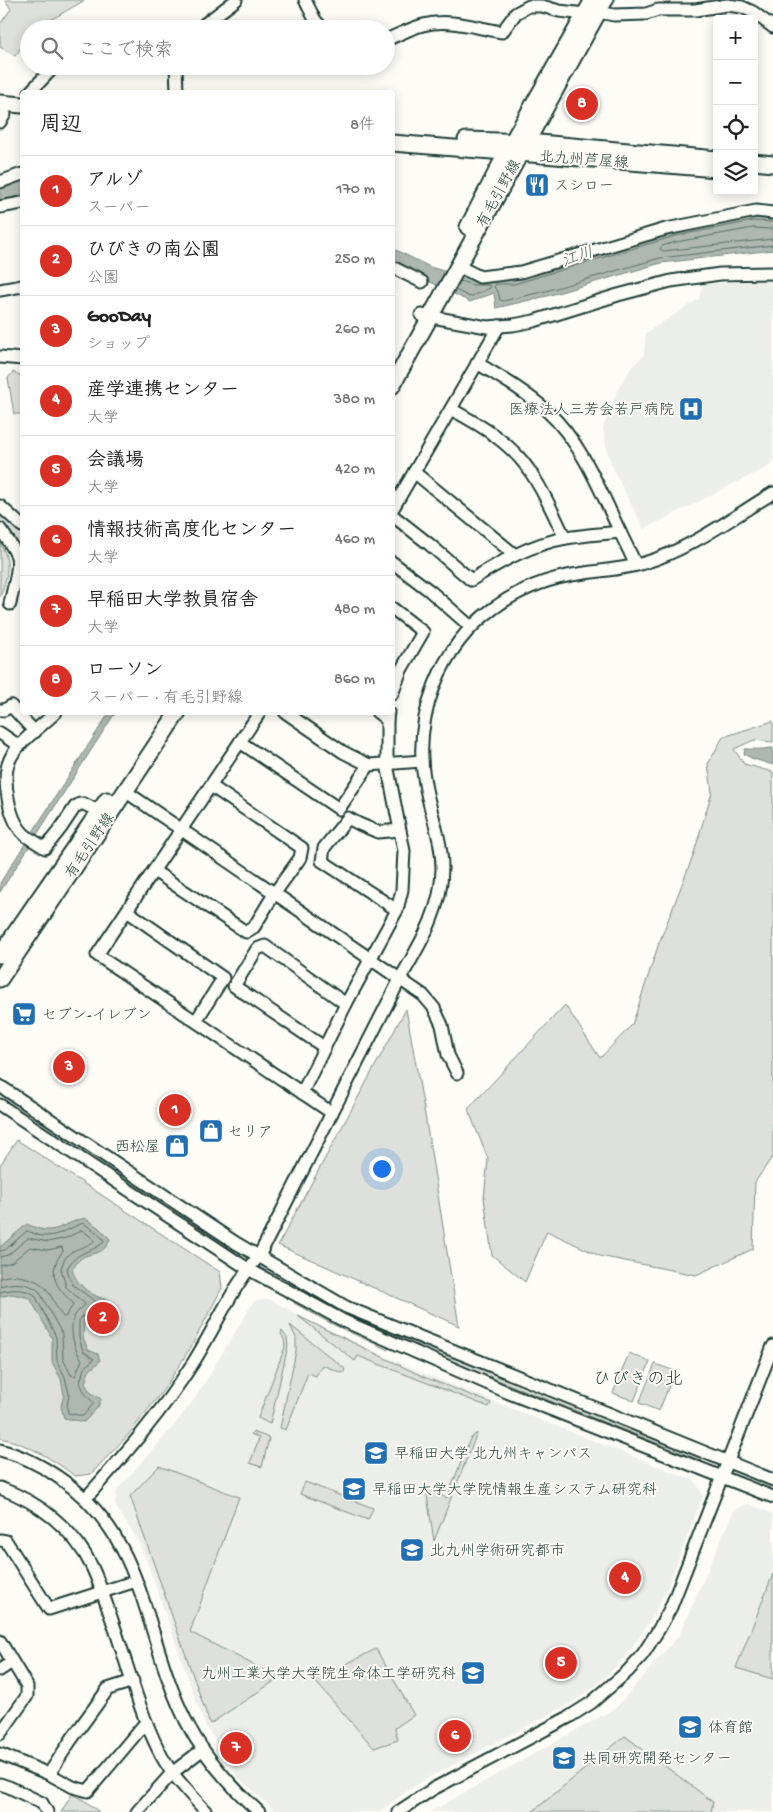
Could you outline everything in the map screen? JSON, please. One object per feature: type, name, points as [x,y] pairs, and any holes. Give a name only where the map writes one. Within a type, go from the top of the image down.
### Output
[{"type":"main road","name":"有毛引野線","points":[[395,380],[427,314],[595,7]]},
{"type":"main road","points":[[1,113],[20,108]]},
{"type":"main road","name":"北九州芦屋線","points":[[395,135],[713,170]]},
{"type":"main road","name":"北九州芦屋線","points":[[395,143],[713,159]]},
{"type":"main road","points":[[758,162],[773,164]]},
{"type":"main road","points":[[758,172],[773,174]]},
{"type":"main road","name":"有毛引野線","points":[[395,362],[427,314]]},
{"type":"main road","name":"有毛引野線","points":[[0,979],[164,715]]},
{"type":"main road","name":"有毛引野線","points":[[0,955],[104,813],[125,791],[176,715]]},
{"type":"street","points":[[210,20],[236,0]]},
{"type":"street","points":[[305,0],[315,20]]},
{"type":"street","points":[[395,36],[422,25],[441,22],[457,23],[502,32],[516,13],[529,6],[542,6],[559,11],[595,7],[614,15],[646,14],[658,10],[695,10],[727,5],[742,7],[753,12],[773,26]]},
{"type":"street","points":[[32,90],[46,75]]},
{"type":"street","points":[[176,75],[177,90]]},
{"type":"street","points":[[0,182],[20,175]]},
{"type":"street","points":[[0,207],[20,203]]},
{"type":"street","points":[[452,269],[480,277],[521,272],[666,230],[756,211],[773,213]]},
{"type":"street","points":[[395,268],[422,282]]},
{"type":"street","points":[[427,314],[487,327],[499,326],[534,321],[671,281],[720,274],[773,272]]},
{"type":"street","points":[[0,290],[20,286]]},
{"type":"street","points":[[395,505],[499,326]]},
{"type":"street","points":[[0,357],[20,359]]},
{"type":"street","points":[[478,363],[530,397],[561,425],[586,462],[636,565]]},
{"type":"street","points":[[451,408],[478,424],[516,453],[529,469],[546,496],[565,538]]},
{"type":"street","points":[[414,472],[515,555]]},
{"type":"street","points":[[86,1498],[143,1434],[175,1390],[201,1350],[248,1269],[259,1256],[436,912],[442,869],[441,844],[425,784],[422,761],[423,730],[427,703],[440,673],[453,651],[471,627],[494,608],[524,589],[553,579],[636,565],[676,551],[773,493]]},
{"type":"street","points":[[0,506],[20,524]]},
{"type":"street","points":[[395,517],[430,544],[471,580],[515,555],[565,538],[620,532]]},
{"type":"street","points":[[0,529],[11,544],[17,558],[17,568],[10,604]]},
{"type":"street","points":[[395,564],[430,591],[471,627]]},
{"type":"street","points":[[395,610],[423,632],[397,668]]},
{"type":"street","points":[[0,710],[11,706],[35,732]]},
{"type":"street","points":[[53,715],[19,746],[10,760],[6,774],[9,803],[15,822],[25,834],[44,848],[61,828],[75,806],[84,804],[104,813]]},
{"type":"street","points":[[258,715],[97,955],[332,1113]]},
{"type":"street","points":[[289,715],[343,752],[369,765],[422,761]]},
{"type":"street","points":[[302,1093],[346,1004],[397,910],[404,870],[404,852],[387,764],[388,716]]},
{"type":"street","points":[[0,733],[19,746]]},
{"type":"street","points":[[240,742],[338,809],[369,765]]},
{"type":"street","points":[[154,871],[246,932],[254,927],[274,894],[300,858],[302,848],[211,786]]},
{"type":"street","points":[[125,791],[422,994],[434,1008],[442,1025],[448,1055],[458,1073]]},
{"type":"street","points":[[397,910],[322,861],[324,848],[348,818],[378,832],[400,830]]},
{"type":"street","points":[[127,911],[223,978],[196,1021]]},
{"type":"street","points":[[324,1047],[234,986],[257,949],[265,946],[346,1004]]},
{"type":"street","points":[[0,1086],[236,1243],[346,1307],[773,1480]]},
{"type":"street","points":[[0,1105],[248,1269],[344,1321],[509,1393],[773,1497]]},
{"type":"street","points":[[398,1812],[433,1789],[569,1717],[591,1703],[643,1654],[671,1607],[773,1346]]},
{"type":"street","points":[[0,1450],[29,1460],[52,1472],[86,1498],[111,1528],[120,1543],[136,1581],[174,1694],[185,1720],[202,1750],[230,1785],[259,1812]]},
{"type":"street","points":[[0,1488],[29,1500],[51,1515],[81,1548],[92,1566],[102,1592],[146,1722],[158,1751],[172,1773],[206,1812]]},
{"type":"street","points":[[0,1540],[6,1541],[50,1609],[136,1581]]},
{"type":"street","points":[[0,1641],[27,1686],[27,1696],[1,1732]]},
{"type":"street","points":[[0,1670],[12,1662]]},
{"type":"street","points":[[49,1774],[108,1689],[133,1681]]},
{"type":"street","points":[[0,1754],[49,1774],[73,1787],[88,1791],[146,1722]]},
{"type":"street","points":[[137,1812],[172,1773],[202,1750]]},
{"type":"street","points":[[0,1784],[42,1803],[47,1812]]},
{"type":"shaded area","points":[[5,0],[85,0],[51,20],[20,20],[20,49],[15,56],[0,47],[0,24],[11,9]]},
{"type":"shaded area","name":"医療法人三芳会若戸病院","points":[[773,280],[773,464],[644,529],[616,475],[607,452],[603,428],[617,391],[631,368],[644,355],[646,333],[699,299],[703,284]]},
{"type":"shaded area","points":[[13,372],[20,375],[20,414],[14,414],[8,378]]},
{"type":"shaded area","points":[[0,509],[20,528],[20,555],[0,522]]},
{"type":"shaded area","points":[[0,544],[6,556],[7,570],[0,597]]},
{"type":"shaded area","points":[[773,721],[773,742],[754,740],[734,749],[744,764],[773,772],[773,1156],[755,1182],[753,1249],[696,1275],[600,1256],[547,1231],[525,1282],[492,1255],[484,1198],[488,1159],[468,1109],[565,1005],[600,1058],[632,1025],[659,943],[693,856],[712,792],[708,764],[723,737]]},
{"type":"shaded area","points":[[406,1009],[425,1115],[459,1326],[278,1245]]},
{"type":"shaded area","points":[[17,1140],[220,1272],[222,1288],[191,1347],[164,1389],[129,1434],[91,1474],[75,1476],[40,1453],[10,1440],[0,1438],[0,1165]]},
{"type":"shaded area","points":[[274,1269],[633,1427],[701,1458],[702,1461],[415,1347],[337,1310],[272,1272]]},
{"type":"shaded area","name":"北九州学術研究都市","points":[[269,1299],[309,1321],[422,1373],[695,1481],[703,1496],[668,1586],[652,1618],[617,1666],[597,1685],[573,1702],[424,1780],[379,1812],[276,1812],[238,1777],[204,1723],[146,1559],[138,1541],[115,1505],[117,1490],[173,1427],[198,1394],[254,1301]]},
{"type":"shaded area","points":[[296,1299],[389,1345],[388,1350],[330,1323],[294,1303]]},
{"type":"shaded area","points":[[298,1316],[424,1377],[491,1403],[489,1407],[358,1356],[355,1361]]},
{"type":"shaded area","points":[[290,1325],[344,1368],[345,1371],[342,1373],[322,1365],[316,1376],[308,1373],[286,1430],[280,1428],[296,1351],[296,1338]]},
{"type":"shaded area","points":[[282,1331],[287,1338],[288,1346],[270,1424],[258,1418],[285,1347],[281,1334]]},
{"type":"shaded area","points":[[629,1353],[650,1362],[634,1401],[613,1393]]},
{"type":"shaded area","points":[[655,1364],[675,1371],[659,1411],[639,1403]]},
{"type":"shaded area","points":[[253,1432],[269,1438],[262,1467],[250,1463],[259,1438],[251,1434]]},
{"type":"shaded area","points":[[477,1433],[434,1541],[426,1490],[447,1498],[470,1439]]},
{"type":"shaded area","points":[[159,1466],[239,1497],[190,1632],[279,1678],[210,1724],[130,1496]]},
{"type":"shaded area","points":[[305,1482],[373,1508],[368,1520],[300,1494]]},
{"type":"shaded area","points":[[748,1504],[773,1514],[773,1812],[430,1812],[616,1708],[680,1634],[734,1510]]},
{"type":"shaded area","points":[[773,1574],[773,1679],[736,1668]]},
{"type":"shaded area","points":[[376,1649],[414,1715],[395,1728],[398,1740],[374,1748],[314,1680]]},
{"type":"shaded area","points":[[625,1736],[713,1802],[711,1812],[532,1812]]},
{"type":"shaded area","points":[[72,1794],[87,1802],[99,1812],[61,1812]]},
{"type":"water","points":[[20,180],[20,198],[0,203],[0,187]]},
{"type":"water","points":[[752,216],[773,218],[773,250],[661,263],[547,296],[496,308],[494,293],[470,302],[395,264],[395,250],[430,267],[474,280],[513,279],[674,231]]},
{"type":"water","points":[[108,715],[114,715],[0,892],[0,883]]},
{"type":"water","points":[[773,748],[773,765],[744,754],[745,749]]},
{"type":"water","points":[[85,1218],[110,1239],[104,1249],[80,1259],[72,1270],[81,1286],[103,1299],[109,1300],[113,1305],[84,1321],[83,1337],[88,1350],[98,1354],[100,1361],[89,1371],[85,1383],[90,1392],[101,1399],[98,1407],[84,1422],[64,1418],[61,1406],[64,1395],[61,1379],[52,1362],[52,1338],[30,1298],[12,1294],[0,1297],[0,1247],[27,1224],[51,1230]]},
{"type":"place","name":"ローソン","points":[[582,104]]},
{"type":"place","name":"スシロー","points":[[537,185]]},
{"type":"place","name":"医療法人三芳会若戸病院","points":[[691,409]]},
{"type":"place","name":"セブン-イレブン","points":[[24,1014]]},
{"type":"place","name":"GooDay","points":[[69,1067]]},
{"type":"place","name":"アルゾ","points":[[175,1110]]},
{"type":"place","name":"セリア","points":[[211,1131]]},
{"type":"place","name":"西松屋","points":[[177,1146]]},
{"type":"place","name":"ひびきの南公園","points":[[103,1318]]},
{"type":"place","name":"早稲田大学 北九州キャンパス","points":[[376,1453]]},
{"type":"place","name":"早稲田大学大学院情報生産システム研究科","points":[[354,1489]]},
{"type":"place","name":"北九州学術研究都市","points":[[412,1550]]},
{"type":"place","name":"産学連携センター","points":[[625,1578]]},
{"type":"place","name":"会議場","points":[[561,1663]]},
{"type":"place","name":"九州工業大学大学院生命体工学研究科","points":[[473,1673]]},
{"type":"place","name":"体育館","points":[[690,1727]]},
{"type":"place","name":"情報技術高度化センター","points":[[455,1736]]},
{"type":"place","name":"早稲田大学教員宿舎","points":[[236,1748]]},
{"type":"place","name":"共同研究開発センター","points":[[564,1758]]},
{"type":"district","name":"ひびきの北","points":[[638,1378]]},
{"type":"water label","name":"江川","points":[[577,255]]}]
